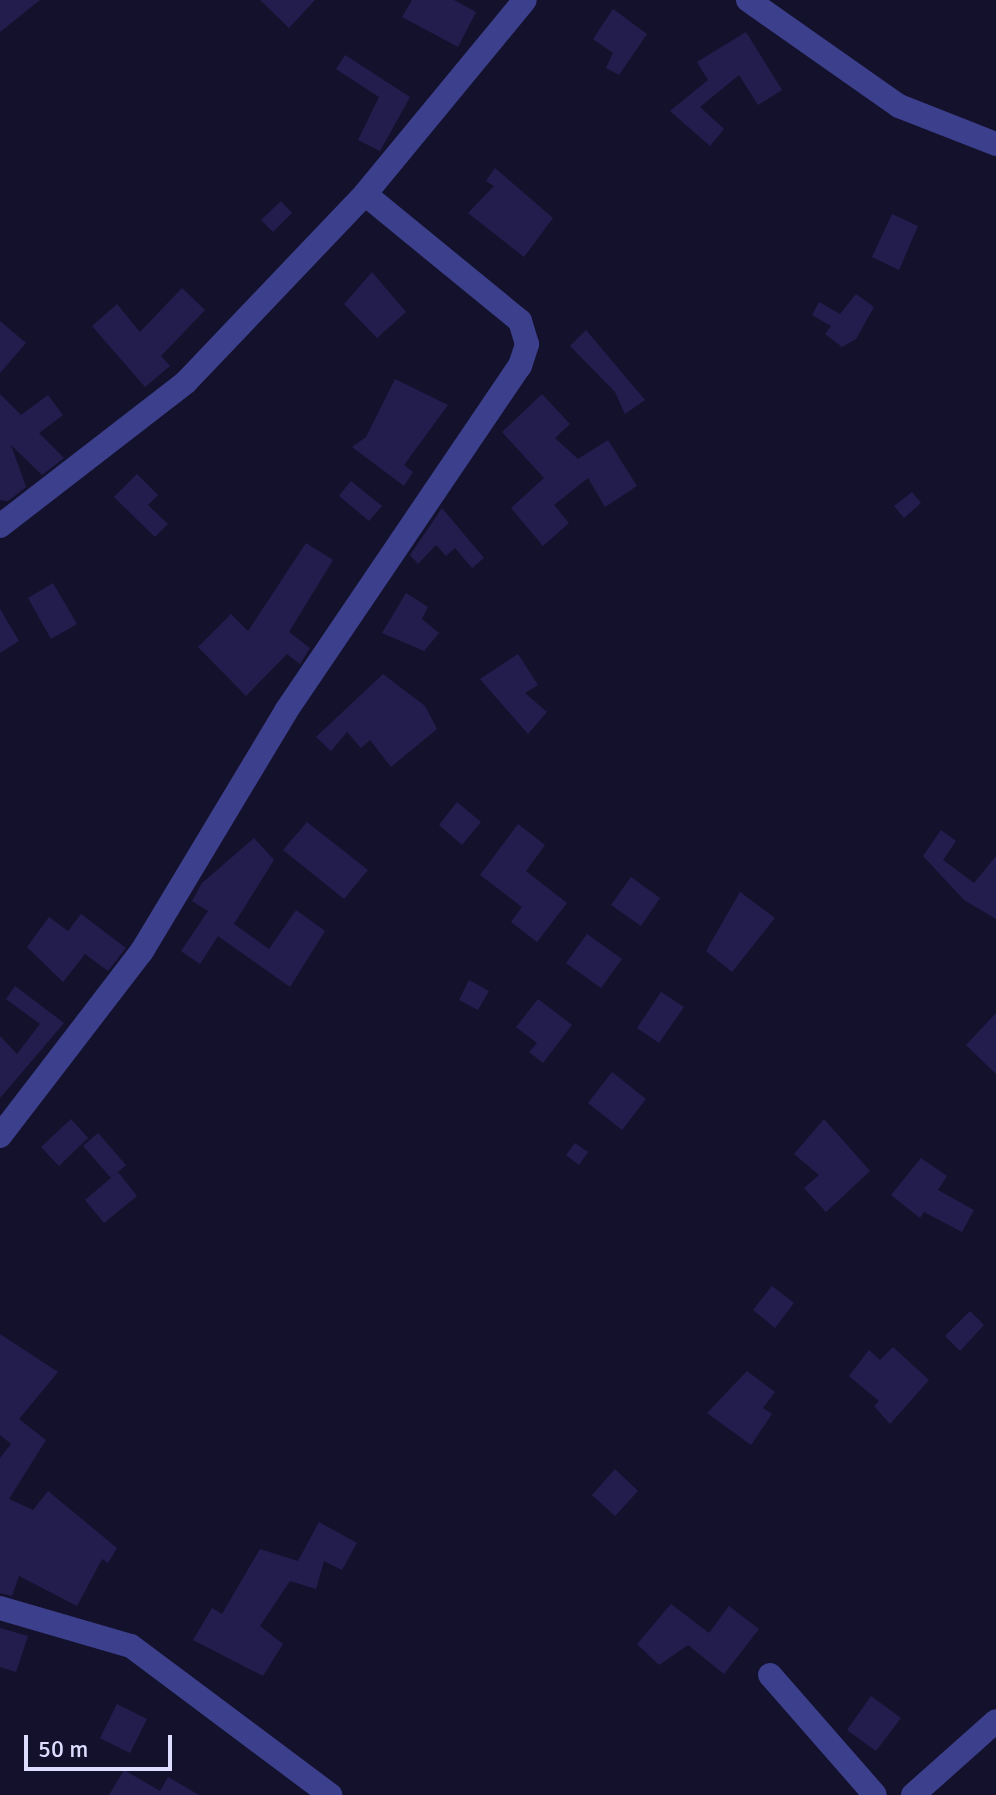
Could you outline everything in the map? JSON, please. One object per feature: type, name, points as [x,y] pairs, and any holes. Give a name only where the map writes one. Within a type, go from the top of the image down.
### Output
[{"type":"street","points":[[0,526],[186,382],[365,194],[525,0]]},
{"type":"street","points":[[748,0],[899,106],[996,144]]},
{"type":"street","points":[[0,1136],[142,951],[286,711],[520,366],[527,344],[520,321],[365,194]]},
{"type":"street","points":[[0,1608],[131,1646],[330,1795]]},
{"type":"street","points":[[770,1675],[875,1795]]},
{"type":"street","points":[[913,1795],[996,1721]]},
{"type":"building","points":[[0,0],[40,0],[0,32]]},
{"type":"building","points":[[260,0],[315,0],[289,28]]},
{"type":"building","points":[[412,0],[454,0],[476,12],[458,47],[402,17]]},
{"type":"building","points":[[613,9],[647,34],[619,75],[606,68],[613,53],[593,39]]},
{"type":"building","points":[[746,32],[782,90],[758,105],[739,75],[700,107],[724,129],[710,146],[670,111],[708,80],[697,62]]},
{"type":"building","points":[[345,55],[410,97],[380,151],[358,140],[379,97],[336,69]]},
{"type":"building","points":[[495,168],[553,218],[524,257],[468,213],[494,186],[486,181]]},
{"type":"building","points":[[281,201],[292,213],[273,232],[261,220]]},
{"type":"building","points":[[892,214],[918,226],[899,270],[872,257]]},
{"type":"building","points":[[372,272],[406,312],[377,338],[344,304]]},
{"type":"building","points":[[182,288],[205,310],[161,356],[170,366],[145,387],[92,326],[117,304],[140,332]]},
{"type":"building","points":[[856,294],[874,307],[856,339],[842,347],[825,334],[831,326],[812,315],[819,302],[840,314]]},
{"type":"building","points":[[0,321],[26,343],[0,373]]},
{"type":"building","points":[[586,330],[645,400],[625,414],[615,392],[570,346]]},
{"type":"building","points":[[395,379],[448,405],[404,465],[413,472],[404,486],[352,447],[366,437]]},
{"type":"building","points":[[0,394],[21,415],[48,395],[63,415],[39,433],[64,458],[42,475],[11,445],[26,487],[8,501],[0,500]]},
{"type":"building","points":[[542,394],[570,424],[555,438],[578,459],[608,440],[637,486],[605,507],[588,478],[554,505],[569,523],[543,546],[511,508],[544,478],[502,432]]},
{"type":"building","points":[[137,474],[158,495],[148,505],[168,524],[155,537],[114,497]]},
{"type":"building","points":[[351,481],[382,506],[369,521],[339,496]]},
{"type":"building","points":[[912,492],[921,503],[904,518],[894,506]]},
{"type":"building","points":[[442,508],[484,558],[472,568],[455,548],[446,556],[436,545],[418,564],[410,555]]},
{"type":"building","points":[[306,543],[333,560],[289,632],[310,648],[300,664],[287,654],[246,696],[198,647],[231,614],[248,631]]},
{"type":"building","points":[[53,583],[77,624],[51,639],[28,598]]},
{"type":"building","points":[[406,593],[428,607],[422,619],[439,633],[424,651],[382,633]]},
{"type":"building","points":[[0,609],[19,641],[0,653]]},
{"type":"building","points":[[518,654],[538,685],[525,693],[547,712],[528,734],[480,679]]},
{"type":"building","points":[[383,674],[425,706],[437,729],[391,767],[370,740],[361,748],[347,732],[331,751],[316,737]]},
{"type":"building","points":[[457,802],[481,822],[462,845],[439,825]]},
{"type":"building","points":[[307,822],[368,870],[344,899],[283,850]]},
{"type":"building","points":[[518,824],[545,845],[526,871],[567,903],[537,942],[511,922],[522,907],[480,875]]},
{"type":"building","points":[[941,830],[956,841],[943,860],[974,883],[996,856],[996,919],[964,900],[923,856]]},
{"type":"building","points":[[254,838],[274,860],[234,924],[269,949],[296,910],[325,931],[290,987],[218,936],[200,964],[181,951],[208,911],[192,901],[202,883]]},
{"type":"building","points":[[631,877],[660,898],[641,926],[611,905]]},
{"type":"building","points":[[740,892],[775,918],[732,972],[706,951]]},
{"type":"building","points":[[81,914],[126,948],[108,971],[85,954],[63,982],[27,947],[49,917],[68,931]]},
{"type":"building","points":[[587,934],[622,959],[601,988],[566,963]]},
{"type":"building","points":[[469,980],[489,991],[478,1010],[459,1000]]},
{"type":"building","points":[[15,986],[64,1023],[0,1098],[0,1036],[17,1054],[40,1024],[6,999]]},
{"type":"building","points":[[661,992],[684,1007],[659,1043],[637,1028]]},
{"type":"building","points":[[538,999],[572,1025],[543,1063],[529,1052],[537,1043],[516,1027]]},
{"type":"building","points":[[996,1013],[996,1074],[966,1045]]},
{"type":"building","points":[[612,1072],[646,1099],[622,1130],[588,1103]]},
{"type":"building","points":[[71,1119],[88,1138],[59,1166],[41,1147]]},
{"type":"building","points":[[824,1119],[870,1171],[826,1212],[804,1188],[819,1175],[794,1154]]},
{"type":"building","points":[[98,1133],[126,1165],[111,1178],[83,1146]]},
{"type":"building","points":[[575,1143],[588,1152],[579,1165],[566,1155]]},
{"type":"building","points":[[921,1158],[947,1176],[938,1190],[974,1210],[962,1232],[924,1212],[920,1218],[891,1195]]},
{"type":"building","points":[[118,1172],[137,1196],[104,1223],[85,1200]]},
{"type":"building","points":[[772,1286],[794,1303],[775,1328],[753,1310]]},
{"type":"building","points":[[970,1311],[984,1325],[960,1351],[945,1336]]},
{"type":"building","points":[[0,1334],[58,1372],[19,1419],[46,1440],[9,1499],[33,1510],[48,1491],[117,1548],[108,1563],[102,1559],[77,1606],[19,1576],[12,1596],[0,1593],[0,1458],[11,1444],[0,1435]]},
{"type":"building","points":[[893,1347],[929,1380],[890,1424],[874,1406],[879,1401],[849,1376],[869,1350],[880,1360]]},
{"type":"building","points":[[747,1371],[775,1392],[763,1408],[772,1414],[751,1445],[707,1413]]},
{"type":"building","points":[[615,1469],[638,1491],[615,1516],[592,1495]]},
{"type":"building","points":[[319,1522],[357,1543],[342,1570],[324,1561],[316,1589],[290,1581],[260,1626],[283,1644],[263,1676],[193,1640],[212,1608],[222,1614],[260,1549],[298,1561]]},
{"type":"building","points":[[671,1604],[709,1633],[729,1606],[759,1629],[724,1674],[688,1645],[659,1665],[637,1644]]},
{"type":"building","points":[[0,1628],[28,1636],[16,1672],[0,1667]]},
{"type":"building","points":[[871,1696],[901,1718],[876,1751],[847,1730]]},
{"type":"building","points":[[117,1704],[147,1719],[130,1753],[100,1738]]},
{"type":"building","points":[[124,1770],[160,1791],[168,1777],[199,1795],[109,1795]]}]
